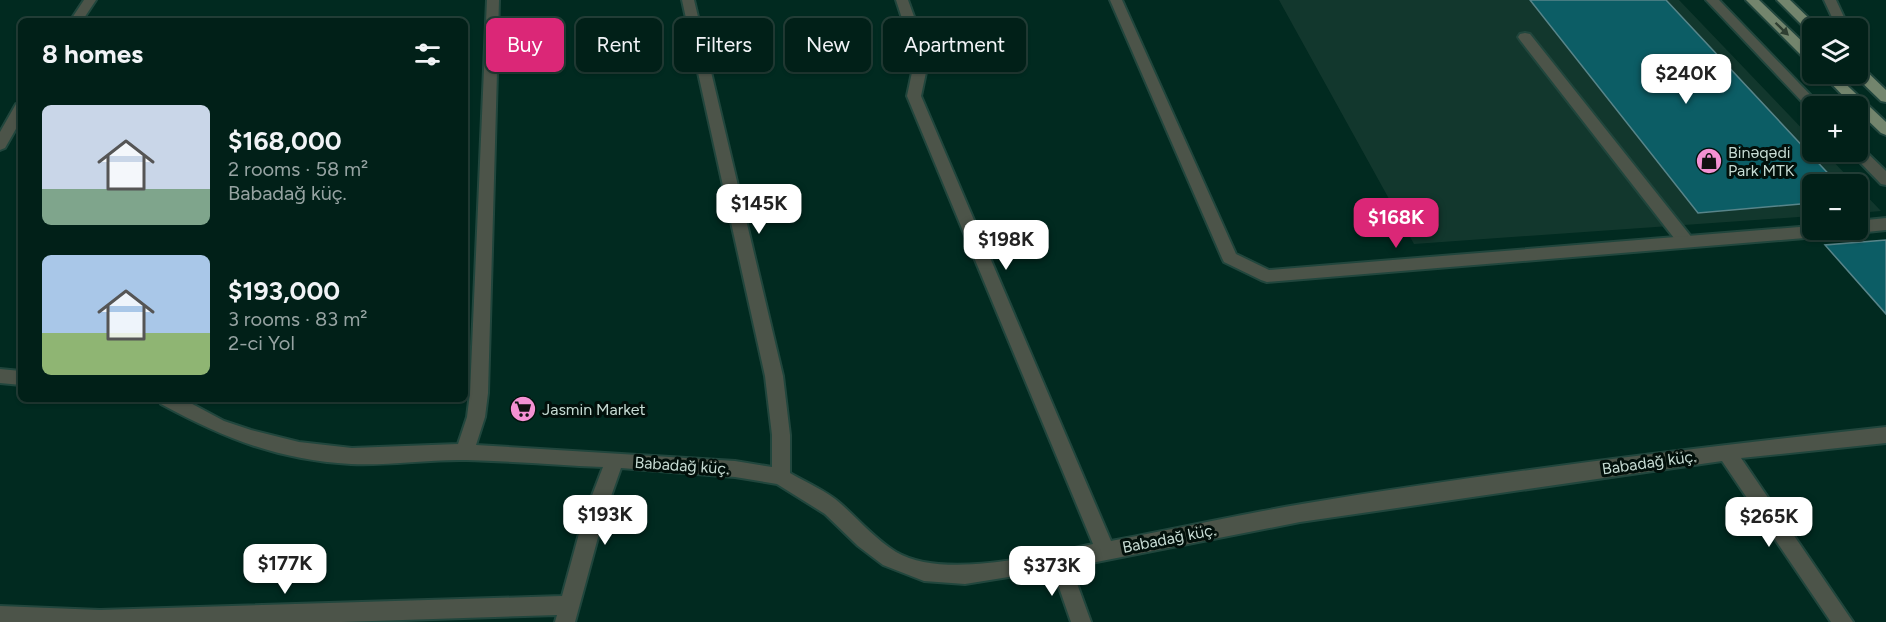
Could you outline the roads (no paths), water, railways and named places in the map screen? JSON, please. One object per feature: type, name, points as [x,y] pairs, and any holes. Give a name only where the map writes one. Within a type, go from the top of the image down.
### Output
[{"type":"main road","points":[[1752,0],[1802,48]]},
{"type":"main road","points":[[1783,0],[1802,18]]},
{"type":"main road","points":[[1868,80],[1886,98]]},
{"type":"main road","points":[[1838,84],[1886,130]]},
{"type":"street","points":[[78,18],[90,0]]},
{"type":"street","points":[[465,452],[476,417],[479,393],[493,0]]},
{"type":"street","points":[[688,0],[774,376],[781,435],[781,477]]},
{"type":"street","points":[[902,0],[920,49],[922,63],[915,83],[914,96],[1105,550]]},
{"type":"street","points":[[1116,0],[1230,258],[1267,276],[1802,232]]},
{"type":"street","points":[[1712,0],[1804,96]]},
{"type":"street","points":[[1830,0],[1838,18]]},
{"type":"street","points":[[1525,37],[1687,243]]},
{"type":"street","points":[[0,145],[18,112]]},
{"type":"street","points":[[1868,162],[1886,180]]},
{"type":"street","points":[[1868,226],[1886,224]]},
{"type":"street","points":[[0,376],[18,378]]},
{"type":"street","name":"Babadağ küç.","points":[[173,402],[218,426],[251,438],[299,450],[352,456],[465,452],[615,460],[735,469],[781,477],[832,508],[865,540],[890,559],[924,572],[964,575],[1059,560],[1311,511],[1455,489],[1726,452],[1886,435]]},
{"type":"street","points":[[1726,452],[1842,622]]},
{"type":"street","points":[[0,616],[100,620],[568,613],[593,519],[615,460]]},
{"type":"street","points":[[1059,560],[1081,622]]},
{"type":"place","name":"Binəqədi Park MTK","points":[[1709,161]]},
{"type":"place","name":"Jasmin Market","points":[[523,409]]}]
